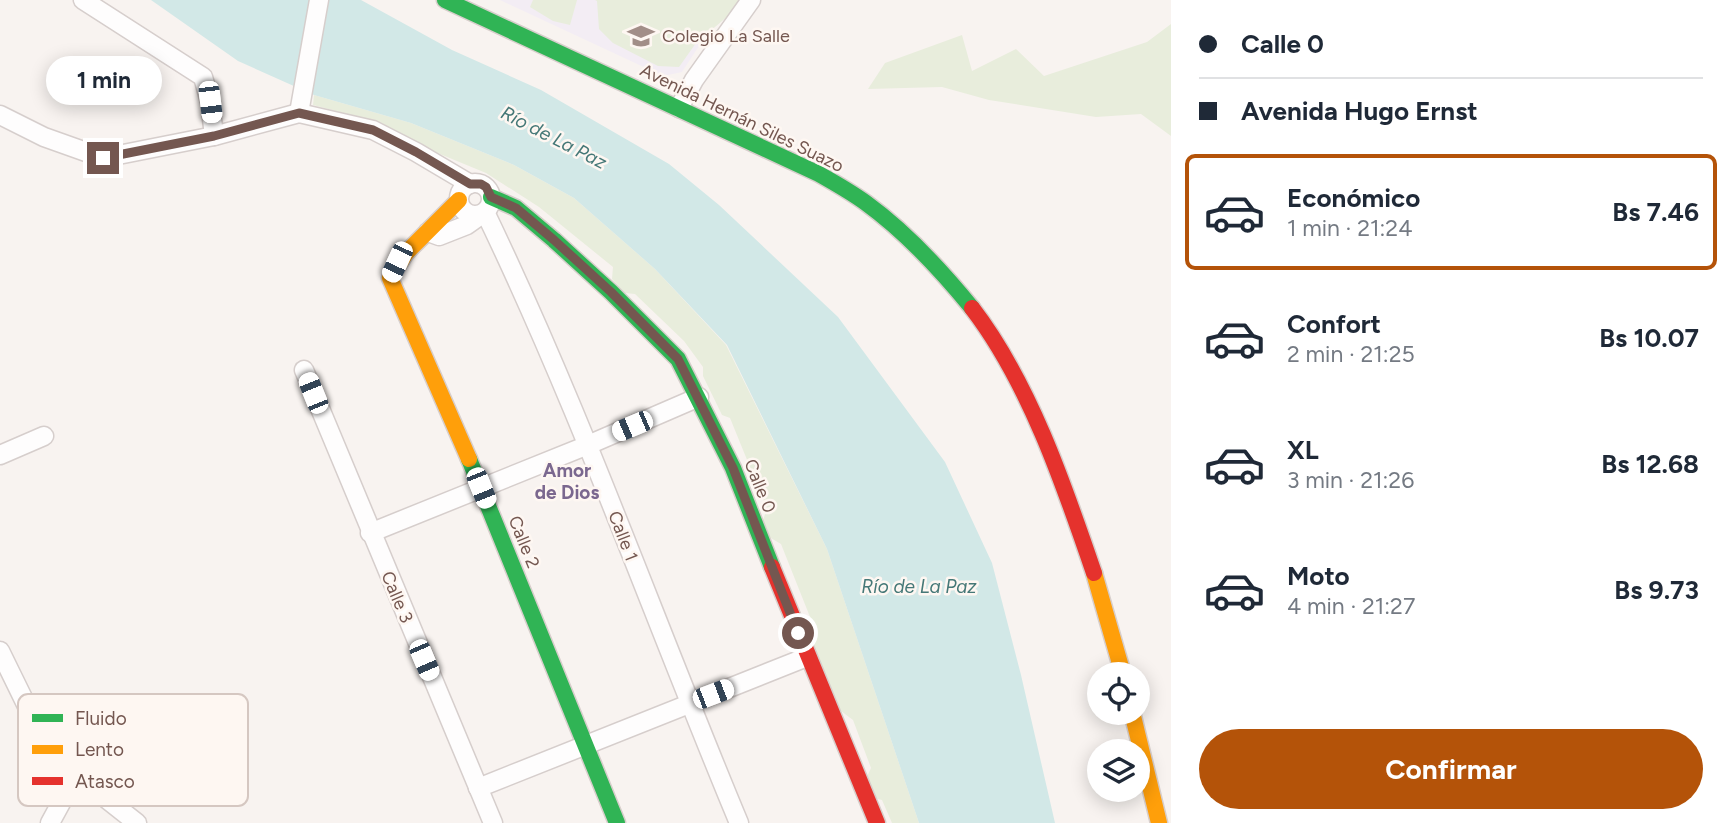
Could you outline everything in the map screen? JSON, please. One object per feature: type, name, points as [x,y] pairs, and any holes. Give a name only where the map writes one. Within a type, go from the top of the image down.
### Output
[{"type":"street","points":[[83,0],[203,77],[210,102],[214,136]]},
{"type":"street","points":[[299,113],[319,0]]},
{"type":"street","name":"Avenida Hernán Siles Suazo","points":[[445,0],[819,174],[873,208],[957,291],[996,341],[1022,390],[1074,514],[1098,582],[1120,662]]},
{"type":"street","points":[[679,108],[694,80],[751,0]]},
{"type":"street","points":[[0,115],[44,137],[103,158],[214,136],[299,113],[373,130],[448,171],[463,193],[462,210],[466,213],[486,208]]},
{"type":"street","points":[[481,184],[486,187],[486,208],[467,225],[439,236],[428,232],[463,193],[481,184]]},
{"type":"street","name":"Calle 0","points":[[486,208],[516,208],[611,292],[678,359],[733,468],[807,657],[877,823]]},
{"type":"street","name":"Calle 1","points":[[486,208],[588,445],[689,704],[740,823]]},
{"type":"street","name":"Calle 2","points":[[428,232],[397,262],[390,278],[481,488],[617,823]]},
{"type":"street","name":"Calle 3","points":[[304,370],[493,823]]},
{"type":"street","points":[[370,533],[699,397]]},
{"type":"street","points":[[0,455],[44,436]]},
{"type":"street","points":[[0,651],[21,694]]},
{"type":"street","points":[[478,788],[807,657]]},
{"type":"street","points":[[1135,725],[1159,823]]},
{"type":"street","points":[[50,823],[59,806]]},
{"type":"street","points":[[115,806],[137,823]]},
{"type":"shaded area","name":"Colegio La Salle","points":[[500,0],[729,0],[682,72],[663,76]]},
{"type":"green space","points":[[533,0],[577,0],[570,25],[553,21],[530,7]]},
{"type":"green space","name":"Colegio La Salle","points":[[595,0],[739,0],[728,16],[696,43],[679,67],[658,66],[613,43],[599,29]]},
{"type":"green space","points":[[1171,24],[1171,136],[1141,114],[1096,117],[989,100],[942,87],[868,89],[885,63],[962,35],[972,71],[1016,49],[1044,76],[1147,42]]},
{"type":"green space","points":[[314,95],[411,123],[514,165],[574,198],[655,269],[726,345],[827,549],[919,823],[892,823],[882,800],[874,798],[866,779],[871,768],[853,720],[833,705],[811,637],[814,627],[781,544],[769,537],[763,520],[767,509],[730,418],[722,415],[703,376],[703,367],[684,341],[635,294],[625,293],[612,279],[613,267],[539,207],[486,173],[406,140],[382,123],[313,105]]},
{"type":"water","name":"Río de La Paz","points":[[151,0],[361,0],[452,50],[541,90],[669,164],[719,205],[838,317],[945,462],[992,563],[1055,823],[919,823],[827,549],[727,345],[655,269],[574,198],[514,165],[411,123],[314,95],[238,61]]},
{"type":"traffic: fast","points":[[445,0],[837,184],[881,214],[909,239],[972,308]]},
{"type":"traffic: fast","points":[[491,197],[516,208],[554,240],[678,359],[733,468],[772,567]]},
{"type":"traffic: fast","points":[[469,459],[617,823]]},
{"type":"traffic: slow","points":[[459,200],[406,253],[390,278],[469,459]]},
{"type":"traffic: slow","points":[[1094,573],[1120,662]]},
{"type":"traffic: slow","points":[[1135,725],[1159,823]]},
{"type":"traffic: jam","points":[[972,308],[1011,368],[1028,401],[1057,470],[1094,573]]},
{"type":"traffic: jam","points":[[772,567],[877,823]]},
{"type":"place","name":"Colegio La Salle","points":[[641,36]]},
{"type":"district","name":"Amor de Dios","points":[[567,481]]},
{"type":"route","points":[[103,158],[214,136],[299,113],[373,130],[470,184],[486,187],[491,197],[516,208],[554,240],[678,359],[733,468],[798,633]]}]
